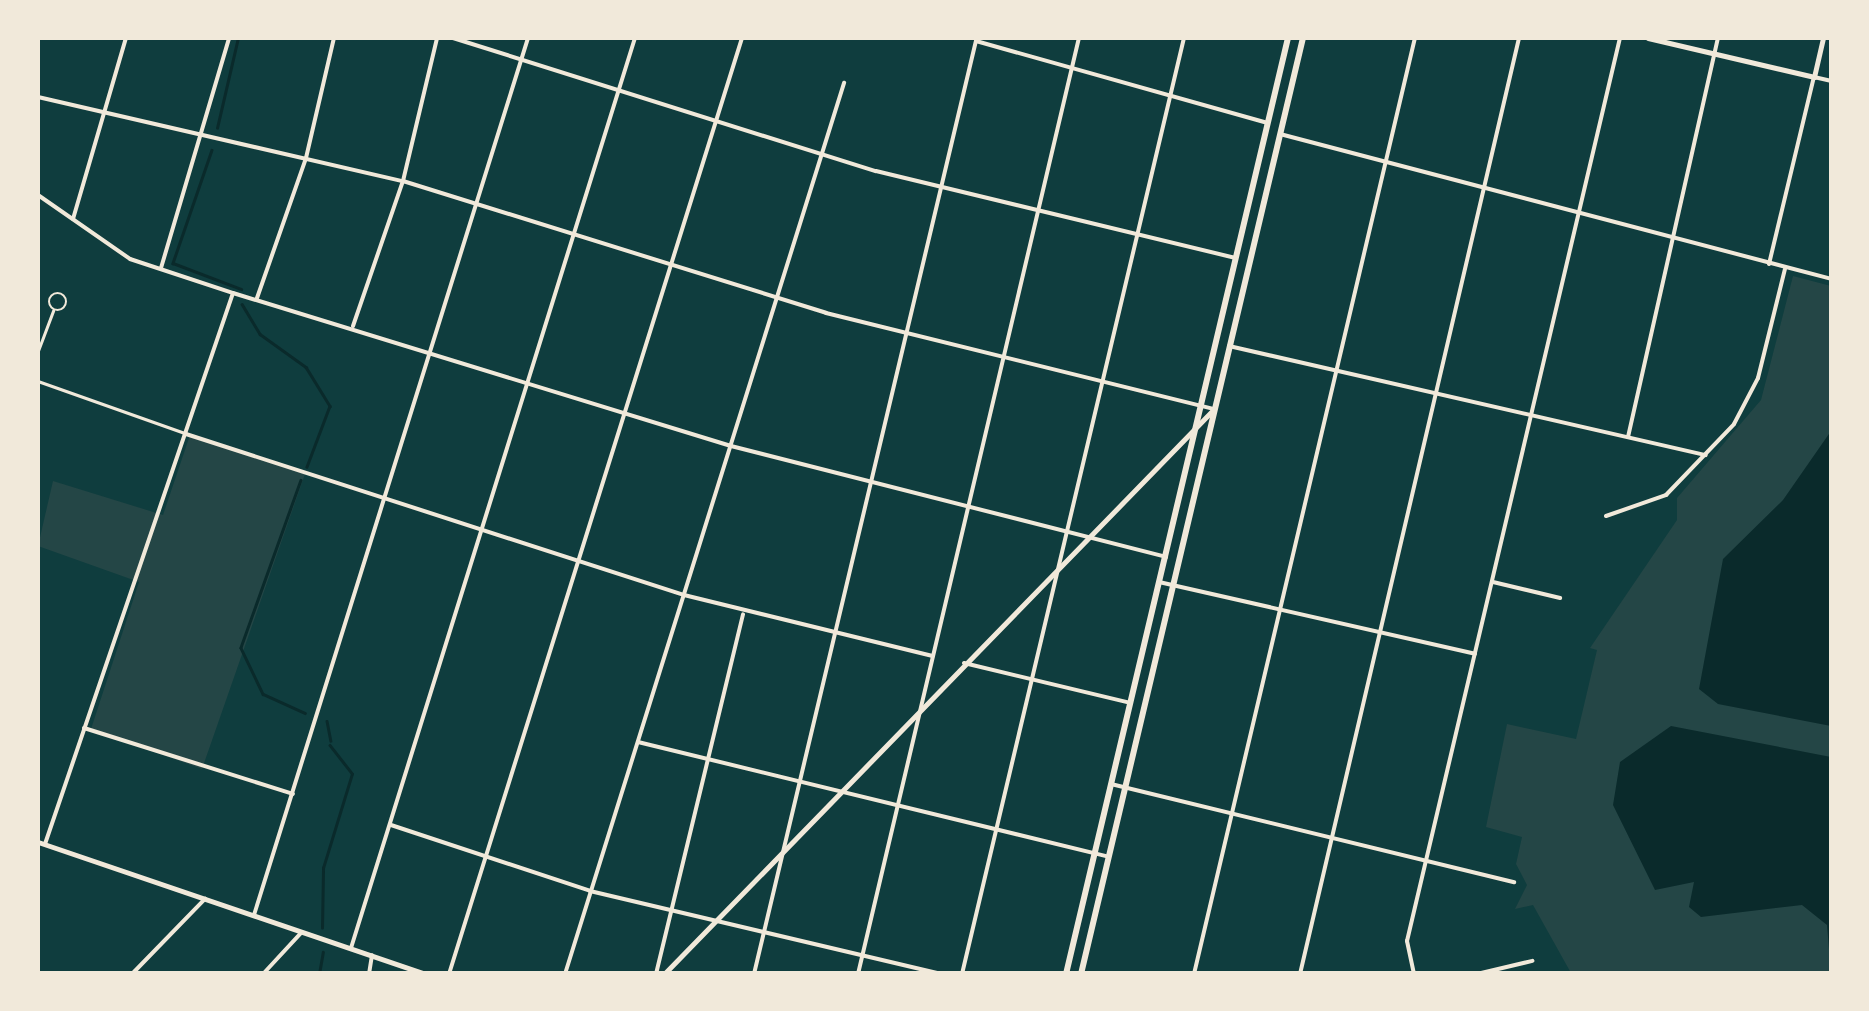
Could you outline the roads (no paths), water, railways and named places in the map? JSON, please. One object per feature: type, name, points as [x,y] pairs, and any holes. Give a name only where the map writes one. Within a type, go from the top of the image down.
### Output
[{"type":"main road","points":[[1066,974],[1288,38]]},
{"type":"main road","points":[[1080,974],[1303,38]]},
{"type":"street","points":[[73,219],[108,113],[126,38]]},
{"type":"street","points":[[161,268],[205,135],[228,38]]},
{"type":"street","points":[[257,298],[306,158],[334,38]]},
{"type":"street","points":[[352,328],[404,181],[436,38]]},
{"type":"street","points":[[453,38],[822,154],[1236,258]]},
{"type":"street","points":[[254,916],[528,38]]},
{"type":"street","points":[[350,948],[635,38]]},
{"type":"street","points":[[449,974],[742,38]]},
{"type":"street","points":[[858,974],[1078,38]]},
{"type":"street","points":[[962,974],[1184,38]]},
{"type":"street","points":[[1194,974],[1415,38]]},
{"type":"street","points":[[1300,974],[1328,838],[1518,38]]},
{"type":"street","points":[[1414,974],[1407,941],[1620,38]]},
{"type":"street","points":[[1648,38],[1832,81]]},
{"type":"street","points":[[1628,437],[1718,38]]},
{"type":"street","points":[[1770,264],[1823,38]]},
{"type":"street","points":[[754,974],[976,41],[1268,123]]},
{"type":"street","points":[[566,974],[844,83]]},
{"type":"street","points":[[38,98],[404,181],[777,298],[1101,384],[1214,409]]},
{"type":"street","points":[[1280,134],[1832,279]]},
{"type":"street","points":[[38,195],[161,268],[233,292],[731,446],[1166,557]]},
{"type":"street","points":[[1606,516],[1666,496],[1706,456],[1754,387],[1786,269]]},
{"type":"street","points":[[233,292],[41,843],[425,974]]},
{"type":"street","points":[[1228,346],[1706,456]]},
{"type":"street","points":[[1207,382],[1220,385]]},
{"type":"street","points":[[664,974],[1214,409]]},
{"type":"street","points":[[186,434],[382,501],[684,596],[933,656]]},
{"type":"street","points":[[1159,582],[1476,654]]},
{"type":"street","points":[[1493,582],[1560,598]]},
{"type":"street","points":[[656,974],[667,912],[743,612]]},
{"type":"street","points":[[964,663],[1130,702]]},
{"type":"street","points":[[84,728],[292,794]]},
{"type":"street","points":[[638,742],[705,762],[799,780],[1108,857]]},
{"type":"street","points":[[1111,784],[1514,882]]},
{"type":"street","points":[[390,824],[590,891],[667,912],[941,974]]},
{"type":"street","points":[[132,974],[205,899]]},
{"type":"street","points":[[264,973],[303,932]]},
{"type":"street","points":[[368,974],[372,955]]},
{"type":"street","points":[[1477,974],[1532,961]]},
{"type":"lane","points":[[38,351],[54,310]]},
{"type":"lane","points":[[38,381],[186,434]]},
{"type":"waterway","points":[[217,128],[238,38]]},
{"type":"waterway","points":[[212,150],[173,263],[241,289]]},
{"type":"waterway","points":[[242,304],[260,334],[306,367],[330,406],[307,467]]},
{"type":"waterway","points":[[301,480],[241,648],[263,694],[305,713]]},
{"type":"waterway","points":[[327,721],[331,741]]},
{"type":"waterway","points":[[322,928],[323,868],[352,774],[330,746]]},
{"type":"waterway","points":[[319,974],[323,952]]}]
